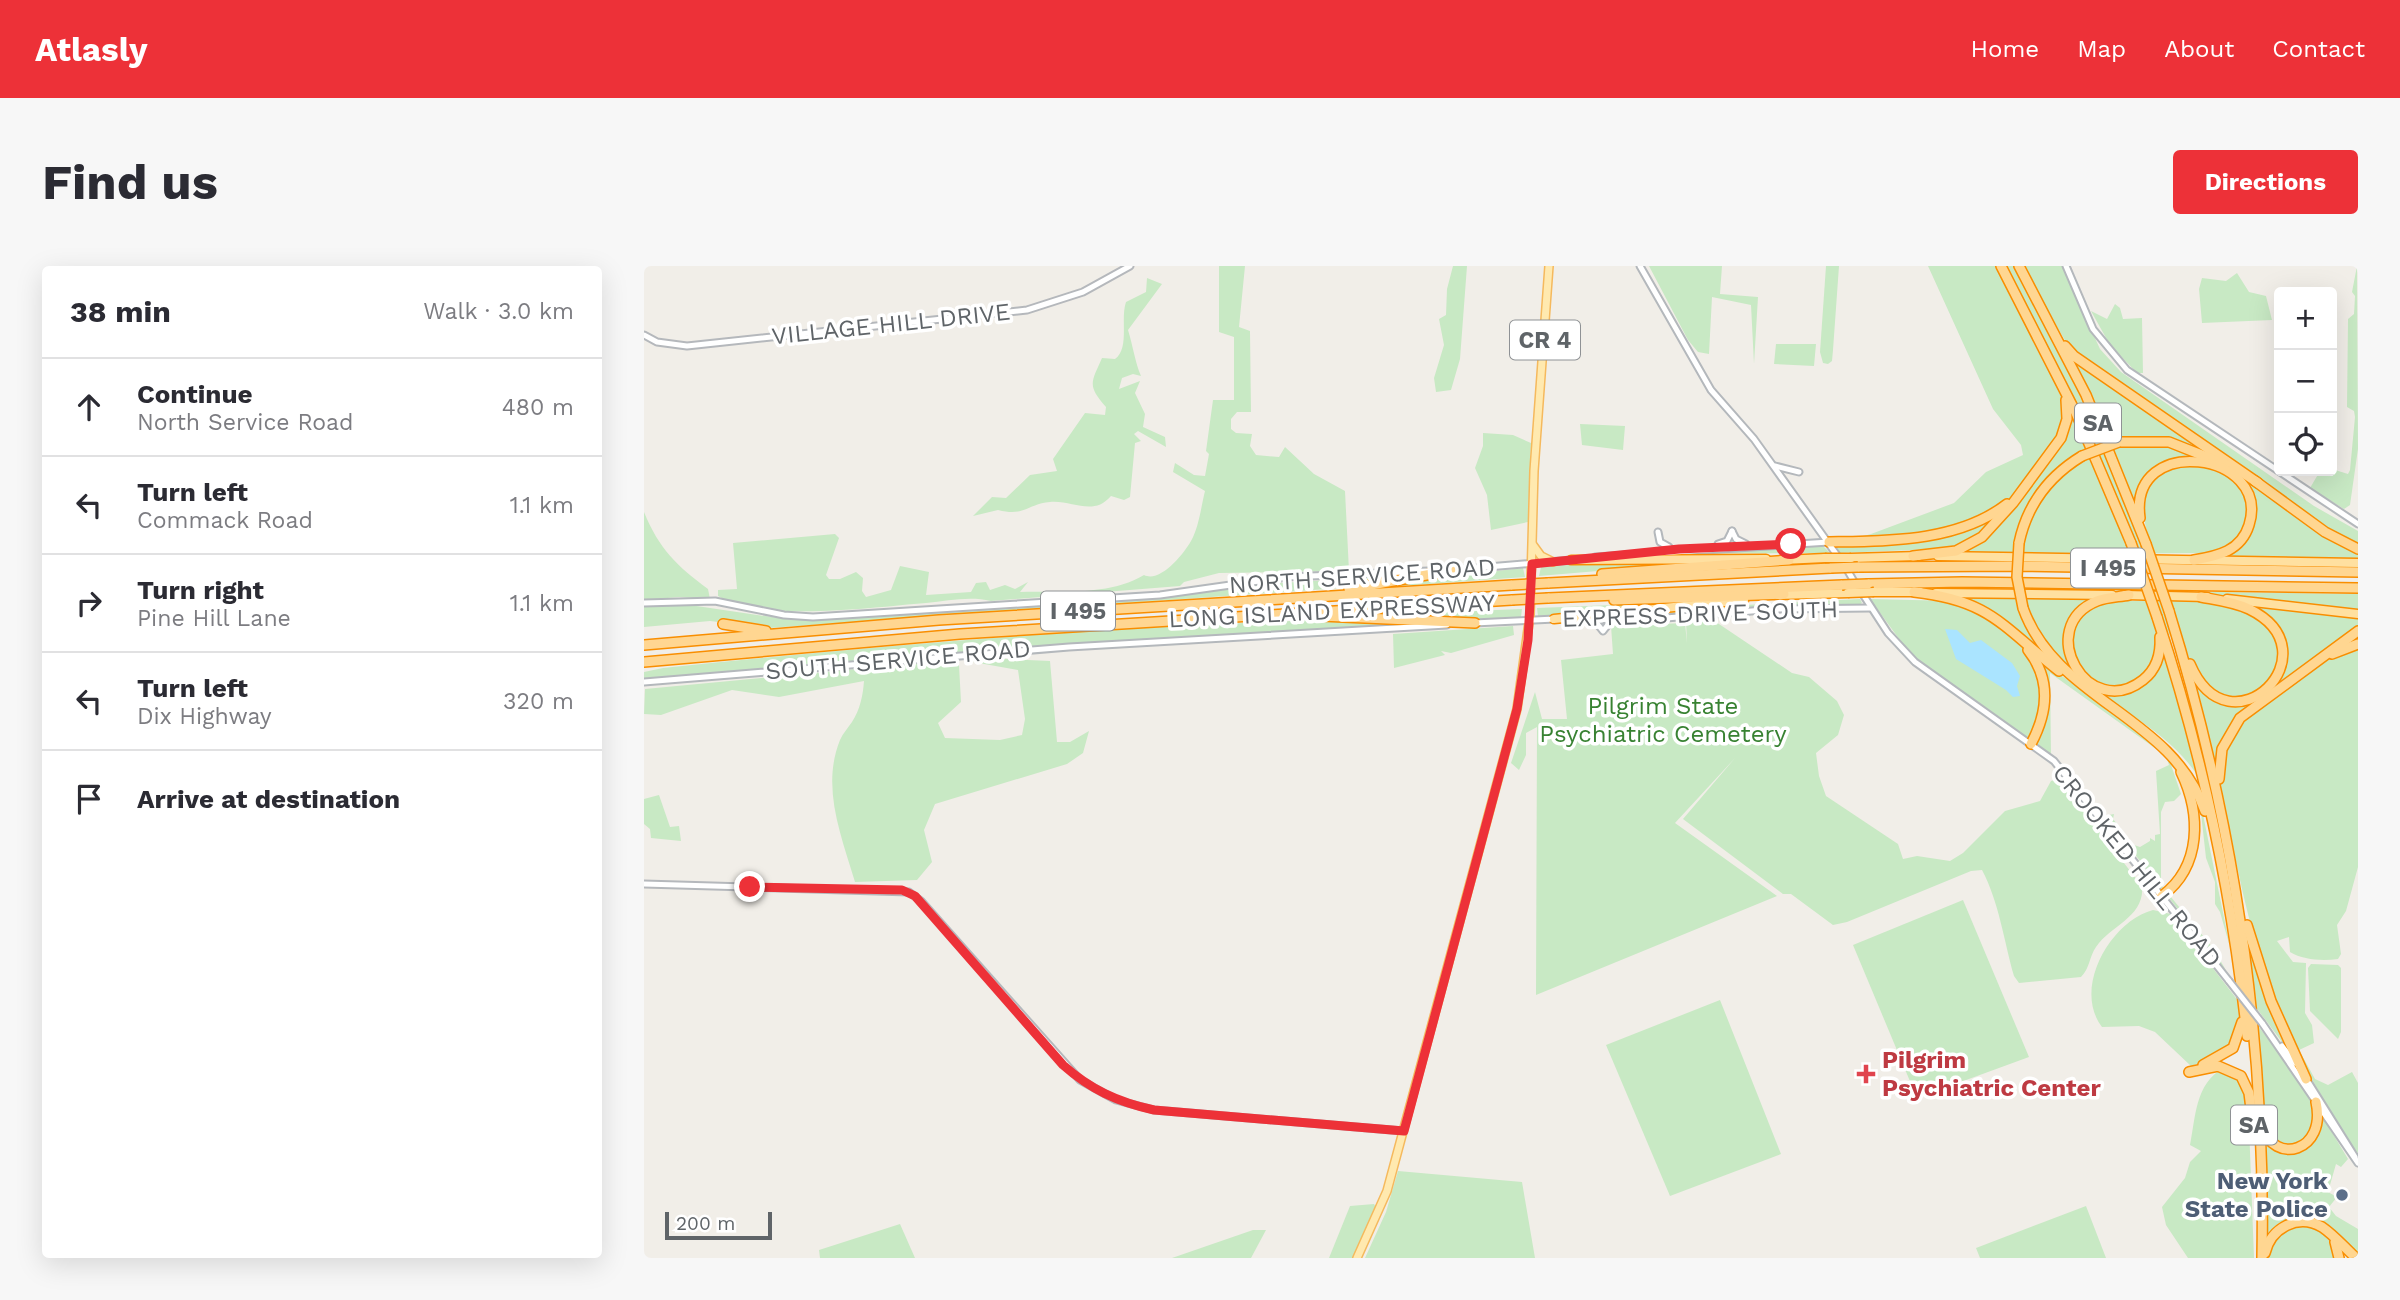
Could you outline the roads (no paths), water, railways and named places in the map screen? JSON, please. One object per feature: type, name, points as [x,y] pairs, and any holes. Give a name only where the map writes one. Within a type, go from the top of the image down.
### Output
[{"type":"highway","name":"SA","points":[[2001,266],[2060,378],[2130,543],[2157,617],[2196,752],[2222,866],[2242,992],[2255,1141],[2261,1258]]},
{"type":"highway","name":"SA","points":[[2019,266],[2086,395],[2146,544],[2201,721],[2234,872],[2248,978],[2257,1093],[2261,1258]]},
{"type":"highway","points":[[2041,306],[2074,356],[2258,482],[2325,532],[2358,549]]},
{"type":"highway","points":[[1913,556],[1950,552],[1972,544],[1991,529],[2022,492],[2059,442],[2066,427],[2067,406],[2060,378]]},
{"type":"highway","points":[[2103,700],[2053,658],[2034,632],[2023,608],[2017,577],[2019,543],[2038,496],[2059,472],[2082,456],[2119,442],[2149,440],[2181,445],[2258,482]]},
{"type":"highway","points":[[2146,544],[2139,507],[2143,490],[2150,478],[2175,462],[2214,465],[2233,474],[2244,486],[2251,501],[2250,522],[2245,535],[2232,549],[2218,556],[2194,560]]},
{"type":"highway","points":[[1829,542],[1903,538],[1961,527],[1994,513],[2022,492]]},
{"type":"highway","points":[[1548,581],[1789,560],[1913,556],[2358,563]]},
{"type":"highway","points":[[1571,560],[1789,560]]},
{"type":"highway","name":"I 495","points":[[1548,581],[1858,567],[2018,566],[2358,572]]},
{"type":"highway","points":[[1313,597],[1454,570]]},
{"type":"highway","name":"LONG ISLAND EXPRESSWAY","points":[[644,645],[939,620],[1548,581]]},
{"type":"highway","name":"LONG ISLAND EXPRESSWAY","points":[[644,662],[960,634],[1466,603],[1871,588],[1962,582],[2358,588]]},
{"type":"highway","name":"EXPRESS DRIVE SOUTH","points":[[1871,588],[1914,592],[2201,597],[2358,614]]},
{"type":"highway","name":"EXPRESS DRIVE SOUTH","points":[[1555,619],[1845,589]]},
{"type":"highway","points":[[1914,592],[1961,600],[1984,610],[2062,674],[2140,726],[2172,754],[2191,779],[2205,808],[2222,866]]},
{"type":"highway","points":[[1547,601],[1784,594]]},
{"type":"highway","points":[[2129,595],[2092,603],[2074,621],[2069,652],[2076,668],[2088,682],[2103,689],[2118,690],[2132,687],[2145,678],[2160,653],[2157,617]]},
{"type":"highway","points":[[2169,611],[2196,678],[2207,691],[2220,699],[2234,702],[2264,693],[2275,681],[2282,667],[2283,652],[2276,632],[2265,619],[2244,607],[2201,597]]},
{"type":"highway","points":[[1284,613],[1475,623]]},
{"type":"highway","points":[[1999,622],[2029,652],[2044,680],[2044,713],[2031,744]]},
{"type":"highway","points":[[723,624],[762,631],[799,632]]},
{"type":"highway","points":[[2223,815],[2219,765],[2230,732],[2249,710],[2358,631]]},
{"type":"highway","points":[[2303,671],[2358,644]]},
{"type":"highway","points":[[644,668],[691,658]]},
{"type":"highway","points":[[2140,726],[2178,766],[2187,787],[2194,818],[2194,841],[2189,862],[2178,881],[2162,896]]},
{"type":"highway","points":[[2234,872],[2261,974],[2306,1079]]},
{"type":"highway","points":[[2242,992],[2241,1029],[2234,1048],[2189,1072],[2218,1066],[2241,1076],[2249,1093],[2255,1141]]},
{"type":"highway","points":[[2257,1093],[2265,1135],[2284,1148],[2301,1147],[2314,1136],[2319,1122],[2316,1102]]},
{"type":"highway","points":[[2261,1258],[2271,1237],[2289,1224],[2315,1224],[2356,1258]]},
{"type":"highway","points":[[2333,1237],[2339,1258]]},
{"type":"main road","name":"VILLAGE HILL DRIVE","points":[[644,335],[657,342],[687,346],[1027,310],[1071,297],[1130,266]]},
{"type":"main road","name":"CR 4","points":[[1357,1258],[1387,1191],[1517,709],[1530,620],[1534,471],[1549,266]]},
{"type":"main road","name":"CROOKED HILL ROAD","points":[[1640,266],[1711,390],[1774,466],[1819,527],[1895,642],[1915,662],[2031,744],[2064,773],[2306,1079],[2353,1150],[2357,1162]]},
{"type":"main road","points":[[2066,266],[2097,335],[2127,370],[2358,524]]},
{"type":"main road","points":[[1774,466],[1799,472]]},
{"type":"main road","points":[[1810,543],[1816,537],[1819,527]]},
{"type":"main road","points":[[1704,548],[1724,543],[1732,531],[1735,540],[1748,545]]},
{"type":"main road","points":[[1641,552],[1655,544],[1658,532],[1663,546],[1679,549]]},
{"type":"main road","name":"NORTH SERVICE ROAD","points":[[644,603],[715,601],[813,617],[1160,594],[1287,577],[1454,570],[1679,549],[1829,542]]},
{"type":"main road","points":[[1533,545],[1541,556],[1553,562]]},
{"type":"main road","name":"EXPRESS DRIVE SOUTH","points":[[1530,620],[1613,620],[1776,609],[1871,608]]},
{"type":"main road","name":"SOUTH SERVICE ROAD","points":[[644,682],[976,654],[1530,620]]},
{"type":"main road","points":[[1592,620],[1604,631],[1613,620]]},
{"type":"main road","points":[[644,884],[902,890],[921,901],[1063,1065],[1091,1088],[1116,1100],[1154,1110],[1404,1131]]},
{"type":"main road","name":"CROOKED HILL ROAD","points":[[2262,1023],[2357,1162]]},
{"type":"water","points":[[1945,629],[1957,630],[1970,643],[1981,640],[2012,663],[2020,676],[2017,686],[2020,696],[2013,697],[1956,659]]},
{"type":"place","name":"Pilgrim Psychiatric Center","points":[[1866,1074]]},
{"type":"place","name":"New York State Police","points":[[2342,1195]]},
{"type":"park label","name":"Pilgrim State Psychiatric Cemetery","points":[[1663,720]]}]
